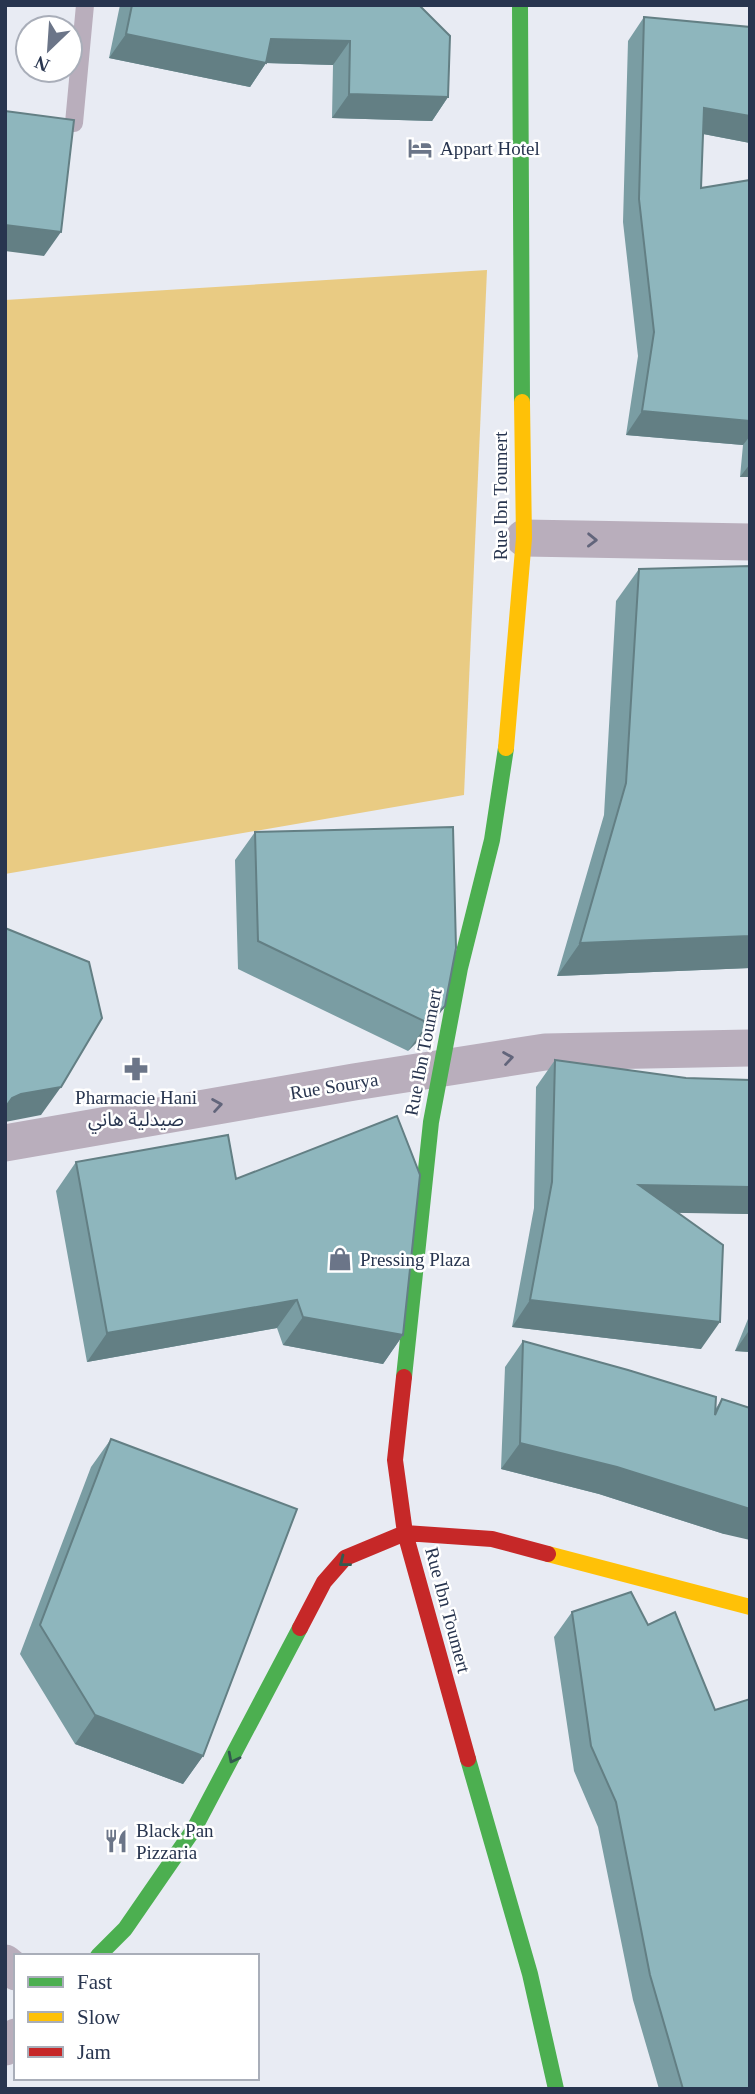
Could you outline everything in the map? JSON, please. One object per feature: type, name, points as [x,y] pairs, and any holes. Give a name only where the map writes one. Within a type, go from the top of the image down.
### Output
[{"type":"street","name":"Rue Ibn Toumert","points":[[520,5],[523,538],[505,763],[492,839],[460,968],[431,1122],[395,1460],[405,1533],[530,1974],[556,2089]]},
{"type":"street","points":[[523,538],[750,542]]},
{"type":"street","name":"Rue Sourya","points":[[5,1143],[545,1052],[750,1048]]},
{"type":"street","points":[[100,1954],[125,1929],[194,1829],[324,1582],[345,1558],[405,1533],[492,1539],[750,1607]]},
{"type":"lane","points":[[74,123],[85,5]]},
{"type":"shaded area","points":[[487,270],[464,795],[5,874],[5,300]]},
{"type":"building","points":[[132,5],[419,5],[450,36],[448,97],[349,94],[350,41],[271,39],[266,63],[126,34]]},
{"type":"building","points":[[644,17],[750,27],[750,116],[704,108],[701,188],[750,180],[750,421],[642,411],[654,332],[639,199]]},
{"type":"building","points":[[5,111],[74,120],[61,232],[5,225]]},
{"type":"building","points":[[750,566],[750,936],[580,943],[626,783],[639,569]]},
{"type":"building","points":[[453,827],[456,948],[445,1006],[428,1023],[258,941],[255,832]]},
{"type":"building","points":[[5,928],[89,962],[102,1018],[61,1087],[21,1094],[12,1098],[7,1105],[5,1105]]},
{"type":"building","points":[[555,1060],[686,1078],[750,1080],[750,1187],[639,1185],[723,1245],[720,1322],[530,1300],[552,1182]]},
{"type":"building","points":[[397,1116],[420,1175],[403,1335],[303,1317],[297,1300],[107,1333],[76,1162],[228,1135],[236,1179]]},
{"type":"building","points":[[523,1341],[716,1397],[715,1415],[722,1399],[750,1408],[750,1509],[617,1467],[520,1443]]},
{"type":"building","points":[[111,1439],[297,1509],[203,1756],[95,1715],[40,1625]]},
{"type":"building","points":[[631,1592],[648,1625],[675,1612],[715,1710],[750,1699],[750,2089],[683,2089],[650,1975],[616,1802],[591,1746],[572,1612]]},
{"type":"traffic: fast","points":[[520,5],[522,402]]},
{"type":"traffic: fast","points":[[404,1377],[431,1122],[460,968],[492,840],[506,748]]},
{"type":"traffic: fast","points":[[100,1954],[125,1929],[194,1829],[300,1628]]},
{"type":"traffic: fast","points":[[468,1759],[530,1974],[556,2089]]},
{"type":"traffic: slow","points":[[506,748],[524,538],[522,402]]},
{"type":"traffic: slow","points":[[548,1554],[750,1607]]},
{"type":"traffic: jam","points":[[404,1377],[395,1460],[405,1533],[468,1759]]},
{"type":"traffic: jam","points":[[300,1628],[324,1582],[345,1558],[405,1533],[492,1539],[548,1554]]},
{"type":"place","name":"Appart Hotel","points":[[420,148]]},
{"type":"place","name":"Pharmacie Hani صيدلية هاني","points":[[136,1069]]},
{"type":"place","name":"Pressing Plaza","points":[[340,1259]]},
{"type":"place","name":"Black Pan Pizzaria","points":[[116,1841]]}]
